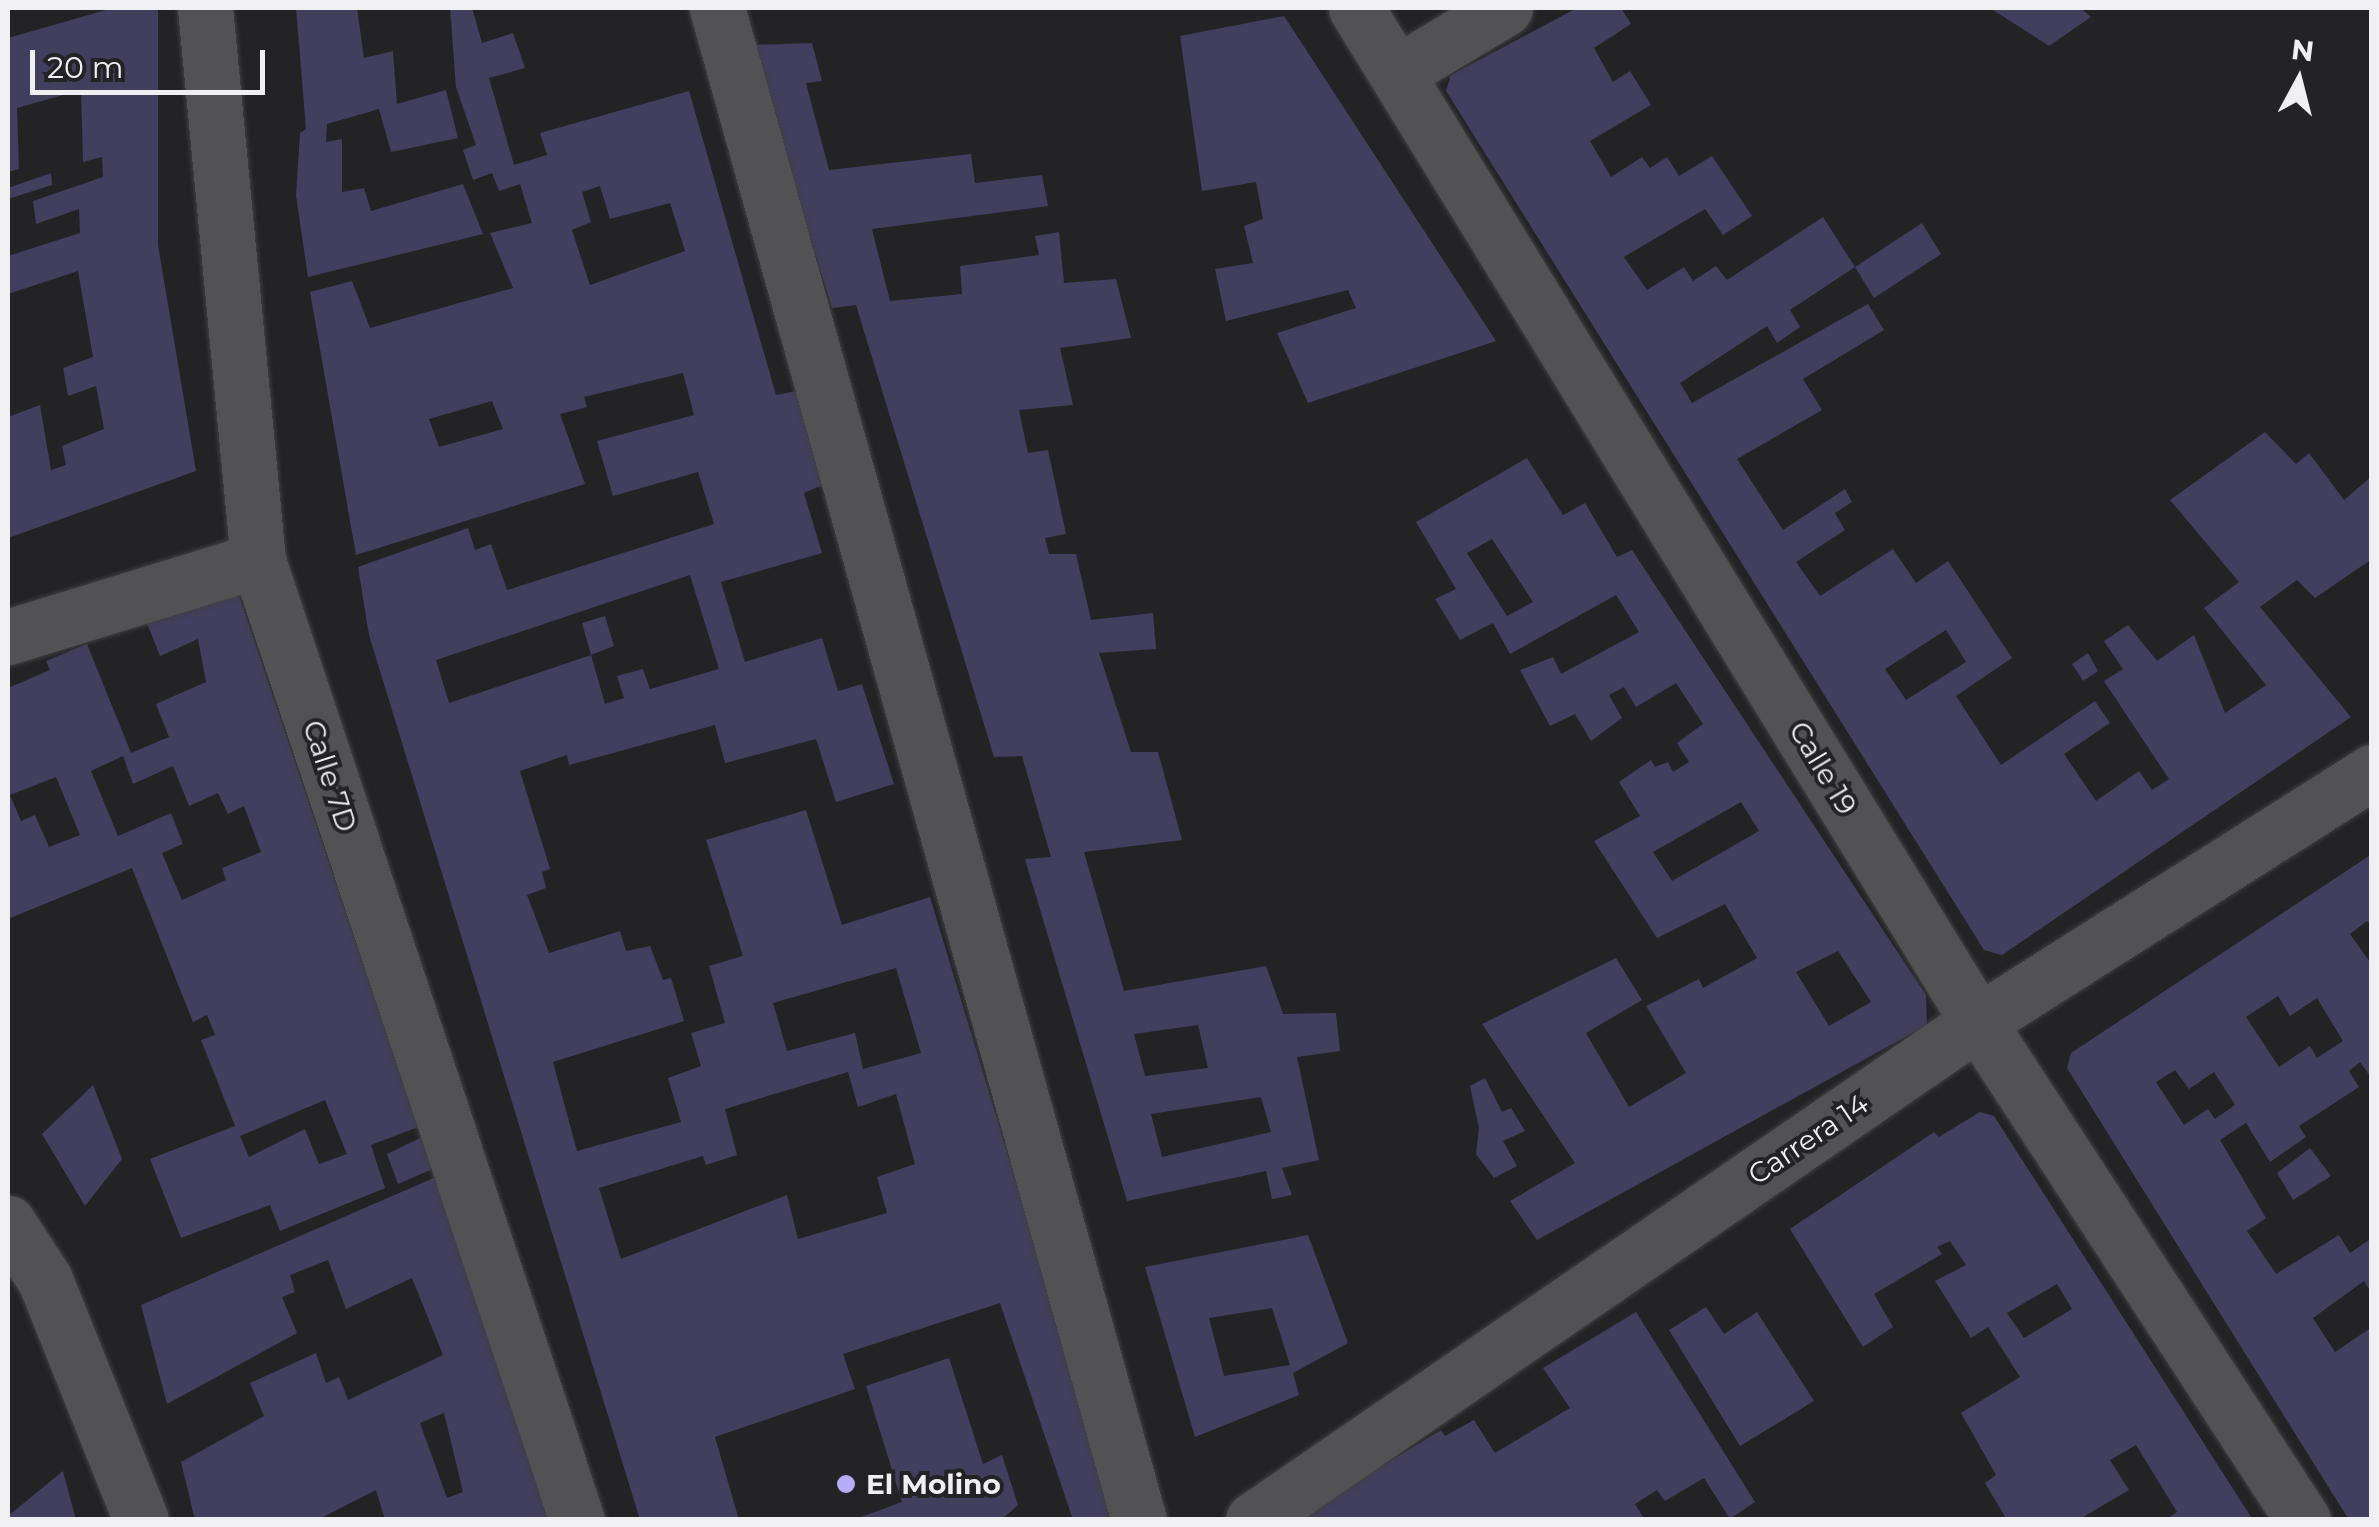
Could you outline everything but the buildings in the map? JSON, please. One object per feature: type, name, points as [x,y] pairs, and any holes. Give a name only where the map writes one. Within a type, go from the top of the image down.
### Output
[{"type":"street","name":"Calle 7D","points":[[205,8],[258,560],[576,1520]]},
{"type":"street","points":[[717,8],[1139,1520]]},
{"type":"street","name":"Calle 19","points":[[1356,8],[1978,1022],[2303,1520]]},
{"type":"street","points":[[1397,73],[1505,8]]},
{"type":"street","points":[[8,637],[258,560]]},
{"type":"street","name":"Carrera 14","points":[[1253,1520],[1978,1022],[2372,772]]},
{"type":"street","points":[[8,1223],[45,1280],[142,1520]]},
{"type":"place","name":"El Molino","points":[[846,1484]]}]
